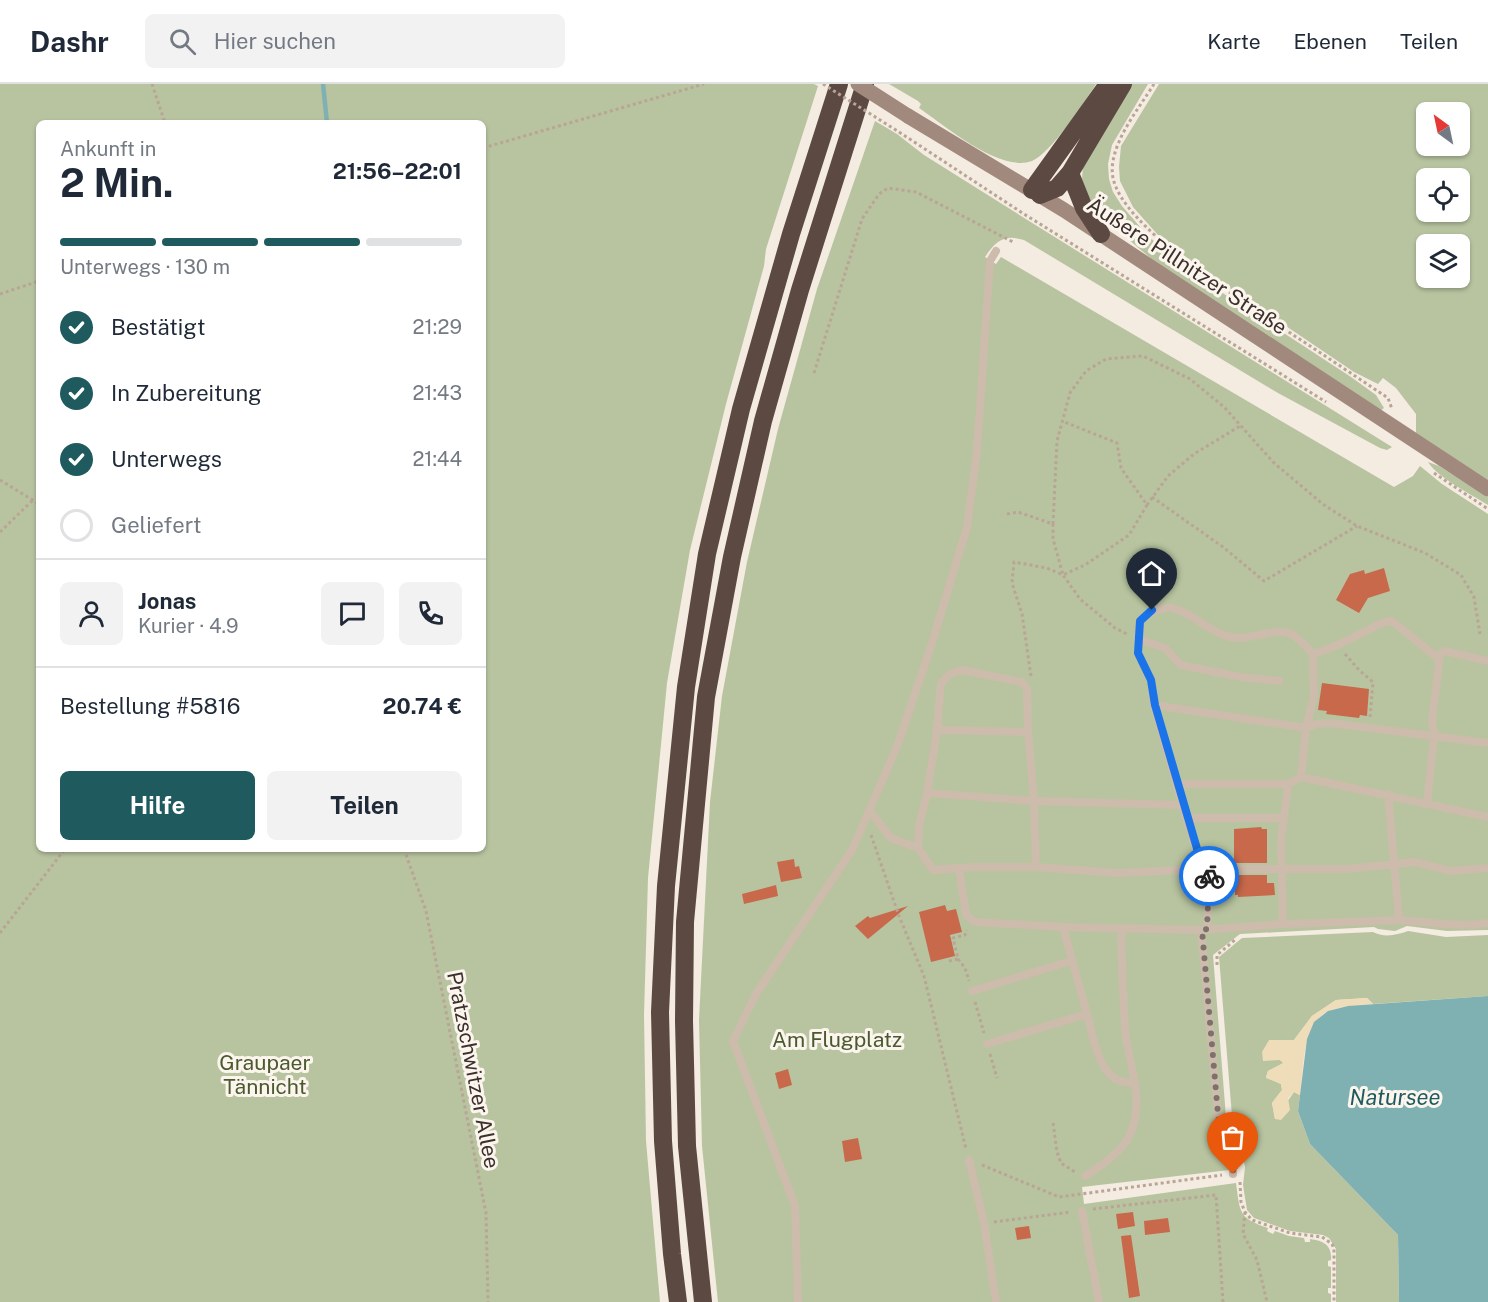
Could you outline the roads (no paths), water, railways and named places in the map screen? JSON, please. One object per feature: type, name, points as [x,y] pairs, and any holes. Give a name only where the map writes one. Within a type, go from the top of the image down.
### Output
[{"type":"highway","points":[[678,1302],[663,1141],[660,1012],[666,886],[686,687],[707,554],[741,409],[791,234],[838,84]]},
{"type":"highway","points":[[703,1302],[687,1146],[684,1021],[685,922],[706,697],[732,557],[763,421],[800,290],[865,84]]},
{"type":"highway","points":[[1036,193],[1107,84]]},
{"type":"highway","points":[[1036,193],[1057,188],[1070,173],[1123,84]]},
{"type":"highway","points":[[1070,173],[1084,208],[1101,234]]},
{"type":"main road","name":"Äußere Pillnitzer Straße","points":[[858,84],[1101,234],[1488,489]]},
{"type":"lane","points":[[798,1302],[794,1203],[733,1041],[756,994],[852,850],[898,744],[932,643],[967,527],[978,439],[990,261],[996,251]]},
{"type":"lane","points":[[1238,1173],[1233,1170],[1221,1149],[1204,930],[1206,869],[1186,818],[1155,705],[1151,680],[1138,653],[1140,621],[1152,610],[1163,607],[1181,610],[1206,627],[1232,638],[1246,638],[1275,632],[1291,634],[1313,654],[1314,696],[1306,728],[1302,777]]},
{"type":"lane","points":[[1313,654],[1338,645],[1382,623],[1392,621],[1439,659]]},
{"type":"lane","points":[[1138,639],[1165,648],[1181,665],[1240,678],[1279,681]]},
{"type":"lane","points":[[1427,803],[1434,736],[1432,721],[1440,654],[1445,651],[1488,661]]},
{"type":"lane","points":[[918,848],[919,826],[937,730],[941,683],[950,674],[961,669],[1022,682],[1027,688],[1036,867]]},
{"type":"lane","points":[[1155,705],[1306,728],[1316,724],[1330,723],[1488,743]]},
{"type":"lane","points":[[937,730],[1028,732]]},
{"type":"lane","points":[[1177,784],[1288,784],[1302,777],[1488,817]]},
{"type":"lane","points":[[1282,924],[1281,840],[1288,784]]},
{"type":"lane","points":[[927,793],[1034,801],[1183,805]]},
{"type":"lane","points":[[1388,794],[1399,920]]},
{"type":"lane","points":[[873,815],[891,838],[918,848],[933,870],[1036,867],[1117,873],[1206,869],[1347,869],[1415,862],[1450,871],[1488,868]]},
{"type":"lane","points":[[1186,818],[1284,818]]},
{"type":"lane","points":[[959,868],[966,915],[975,922],[1064,927],[1204,930],[1282,924],[1399,920],[1470,925],[1488,923]]},
{"type":"lane","points":[[1064,927],[1071,961],[1101,1061],[1115,1080],[1135,1082]]},
{"type":"lane","points":[[1085,1176],[1118,1152],[1130,1135],[1136,1117],[1135,1082],[1128,1055],[1125,1028],[1121,928]]},
{"type":"lane","points":[[972,991],[1071,961]]},
{"type":"lane","points":[[987,1044],[1087,1014]]},
{"type":"lane","points":[[969,1160],[984,1223],[996,1302]]},
{"type":"lane","points":[[1082,1211],[1099,1302]]},
{"type":"water","name":"Natursee","points":[[1488,996],[1488,1302],[1399,1302],[1398,1235],[1310,1144],[1298,1111],[1307,1039],[1314,1022],[1328,1011],[1348,1006]]},
{"type":"waterway","points":[[323,84],[327,120]]},
{"type":"park label","name":"Am Flugplatz","points":[[837,1040]]},
{"type":"park label","name":"Graupaer Tännicht","points":[[265,1075]]}]
